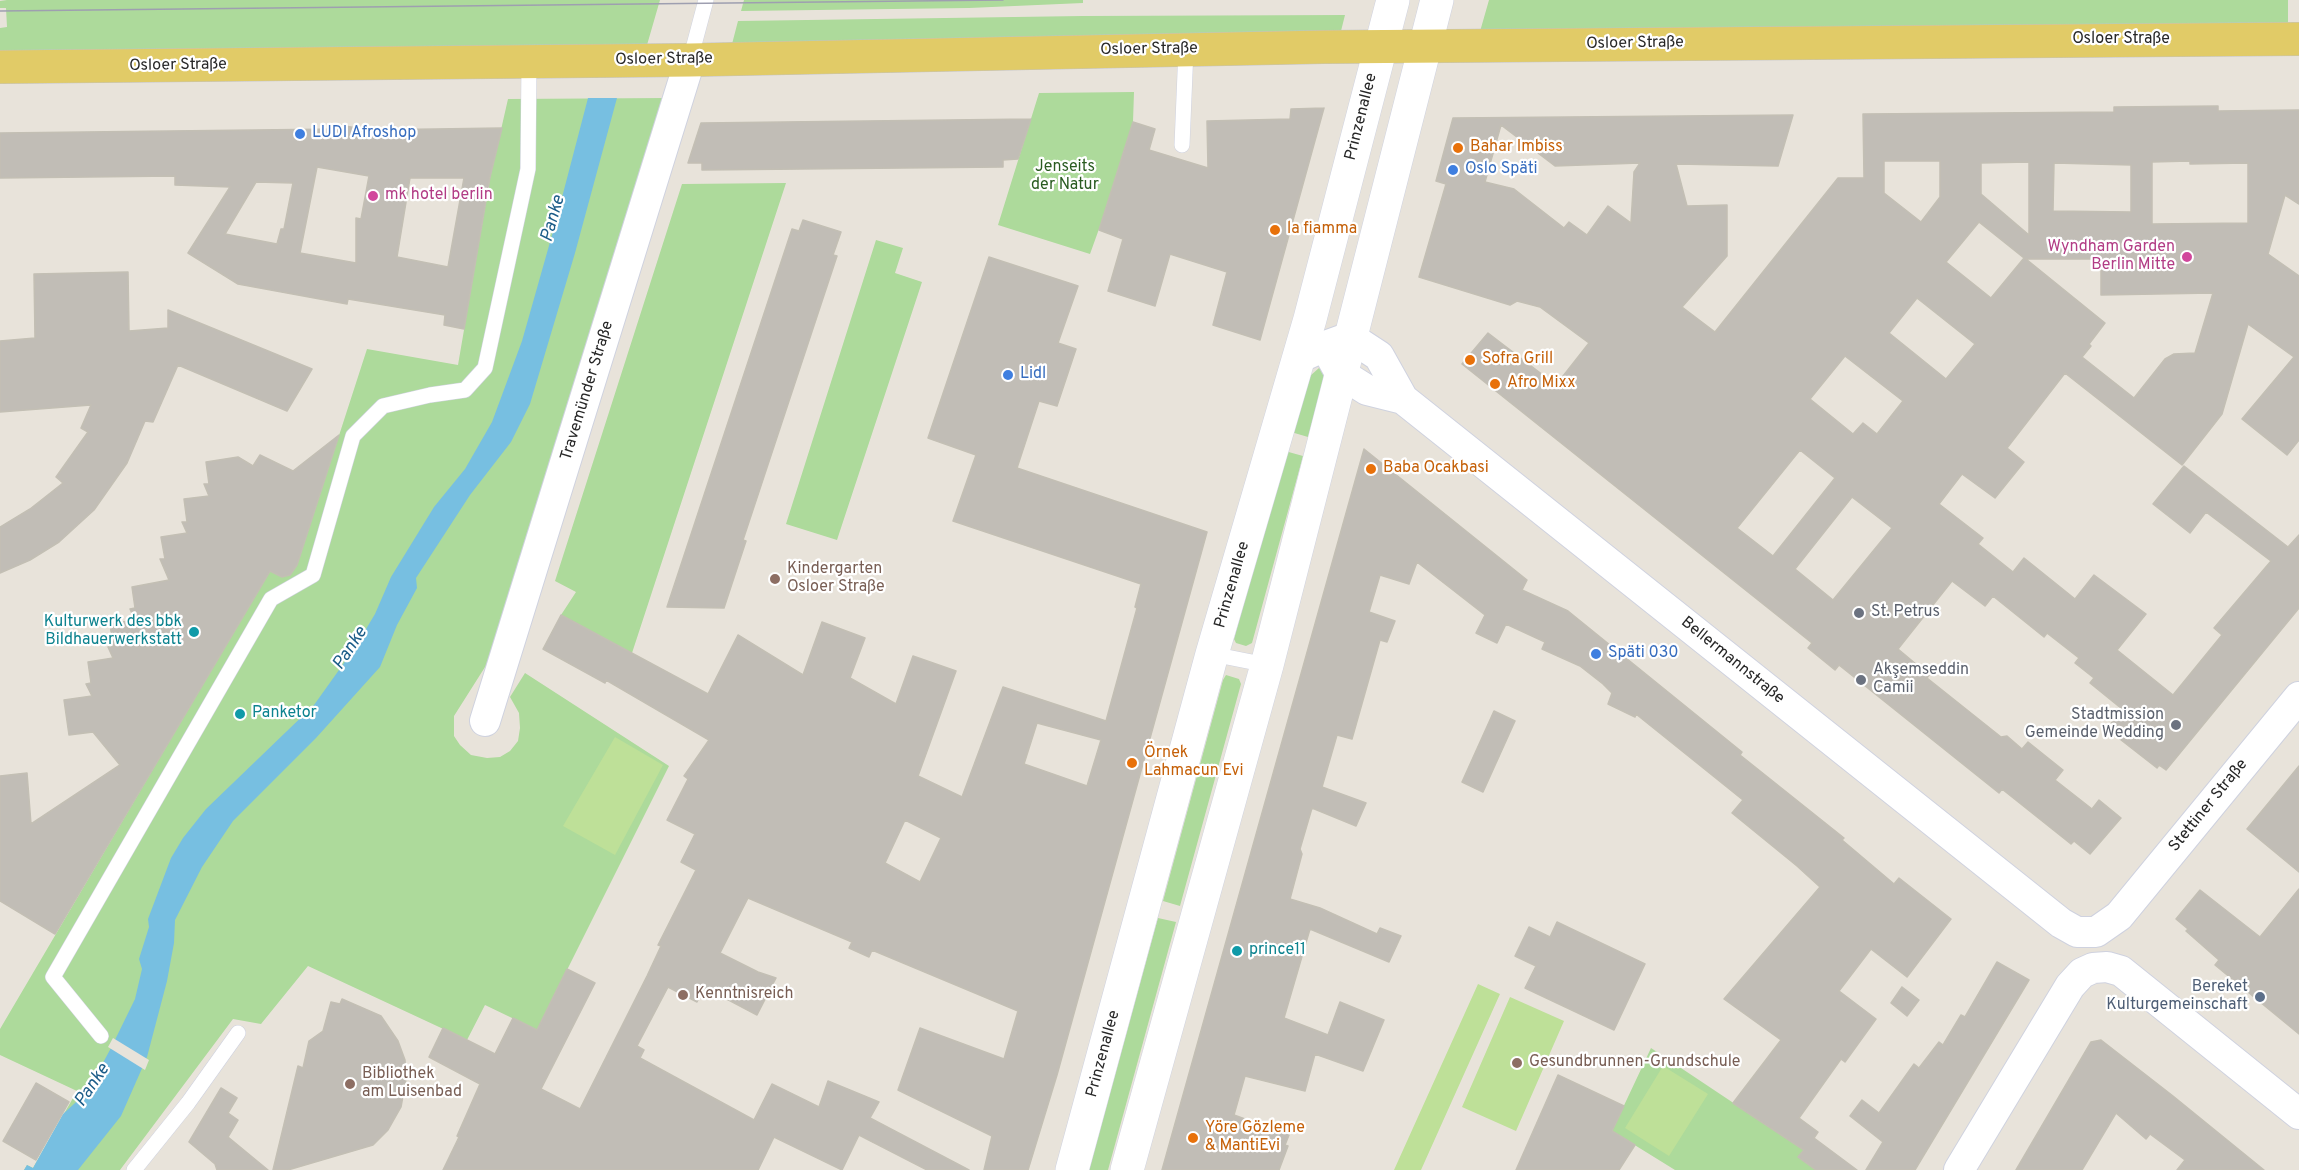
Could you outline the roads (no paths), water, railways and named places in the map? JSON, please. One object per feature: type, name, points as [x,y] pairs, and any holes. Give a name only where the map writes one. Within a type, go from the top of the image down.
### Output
[{"type":"main road","name":"Prinzenallee","points":[[1127,1170],[1267,665],[1380,46],[1393,0]]},
{"type":"main road","name":"Prinzenallee","points":[[1072,1170],[1212,654],[1325,346],[1437,0]]},
{"type":"main road","name":"Osloer Straße","points":[[0,68],[690,60],[1380,46],[2299,39]]},
{"type":"street","name":"Travemünder Straße","points":[[486,721],[690,60]]},
{"type":"street","name":"Bellermannstraße","points":[[1325,346],[1367,390],[1403,399],[2061,923],[2081,933],[2096,933],[2119,916]]},
{"type":"street","name":"Stettiner Straße","points":[[2119,916],[2299,696]]},
{"type":"street","points":[[1959,1170],[2070,986],[2082,973],[2093,968],[2107,967],[2121,971],[2299,1114]]},
{"type":"lane","points":[[690,60],[706,0]]},
{"type":"lane","points":[[1182,145],[1186,49]]},
{"type":"lane","points":[[101,1036],[53,977],[271,599],[312,575],[353,436],[383,406],[430,394],[465,390],[485,368],[528,169],[529,62]]},
{"type":"lane","points":[[1212,654],[1267,665]]},
{"type":"lane","points":[[134,1170],[188,1102],[238,1033]]},
{"type":"water","name":"Panke","points":[[588,98],[617,98],[575,253],[530,404],[511,442],[470,495],[416,578],[417,588],[397,625],[380,667],[316,738],[233,821],[202,867],[175,920],[174,943],[167,981],[147,1057],[121,1116],[78,1170],[24,1170],[27,1165],[33,1168],[63,1114],[87,1092],[135,999],[142,969],[139,959],[149,927],[148,919],[171,858],[183,838],[206,809],[314,705],[354,649],[375,614],[391,577],[434,507],[465,469],[492,422],[522,341]]},
{"type":"tram line","points":[[0,11],[1003,0]]},
{"type":"place","name":"LUDI Afroshop","points":[[300,134]]},
{"type":"place","name":"Bahar Imbiss","points":[[1458,148]]},
{"type":"place","name":"Oslo Späti","points":[[1453,170]]},
{"type":"place","name":"mk hotel berlin","points":[[373,196]]},
{"type":"place","name":"la fiamma","points":[[1275,230]]},
{"type":"place","name":"Wyndham Garden Berlin Mitte","points":[[2187,257]]},
{"type":"place","name":"Sofra Grill","points":[[1470,360]]},
{"type":"place","name":"Lidl","points":[[1008,375]]},
{"type":"place","name":"Afro Mixx","points":[[1495,384]]},
{"type":"place","name":"Baba Ocakbasi","points":[[1371,469]]},
{"type":"place","name":"Kindergarten Osloer Straße","points":[[775,579]]},
{"type":"place","name":"St. Petrus","points":[[1859,613]]},
{"type":"place","name":"Kulturwerk des bbk Bildhauerwerkstatt","points":[[194,632]]},
{"type":"place","name":"Späti 030","points":[[1596,654]]},
{"type":"place","name":"Akşemseddin Camii","points":[[1861,680]]},
{"type":"place","name":"Panketor","points":[[240,714]]},
{"type":"place","name":"Stadtmission Gemeinde Wedding","points":[[2176,725]]},
{"type":"place","name":"Örnek Lahmacun Evi","points":[[1132,763]]},
{"type":"place","name":"prince11","points":[[1237,951]]},
{"type":"place","name":"Kenntnisreich","points":[[683,995]]},
{"type":"place","name":"Bereket Kulturgemeinschaft","points":[[2260,997]]},
{"type":"place","name":"Gesundbrunnen-Grundschule","points":[[1517,1063]]},
{"type":"place","name":"Bibliothek am Luisenbad","points":[[350,1084]]},
{"type":"place","name":"Yöre Gözleme & MantiEvi","points":[[1193,1138]]},
{"type":"park label","name":"Jenseits der Natur","points":[[1065,177]]}]
